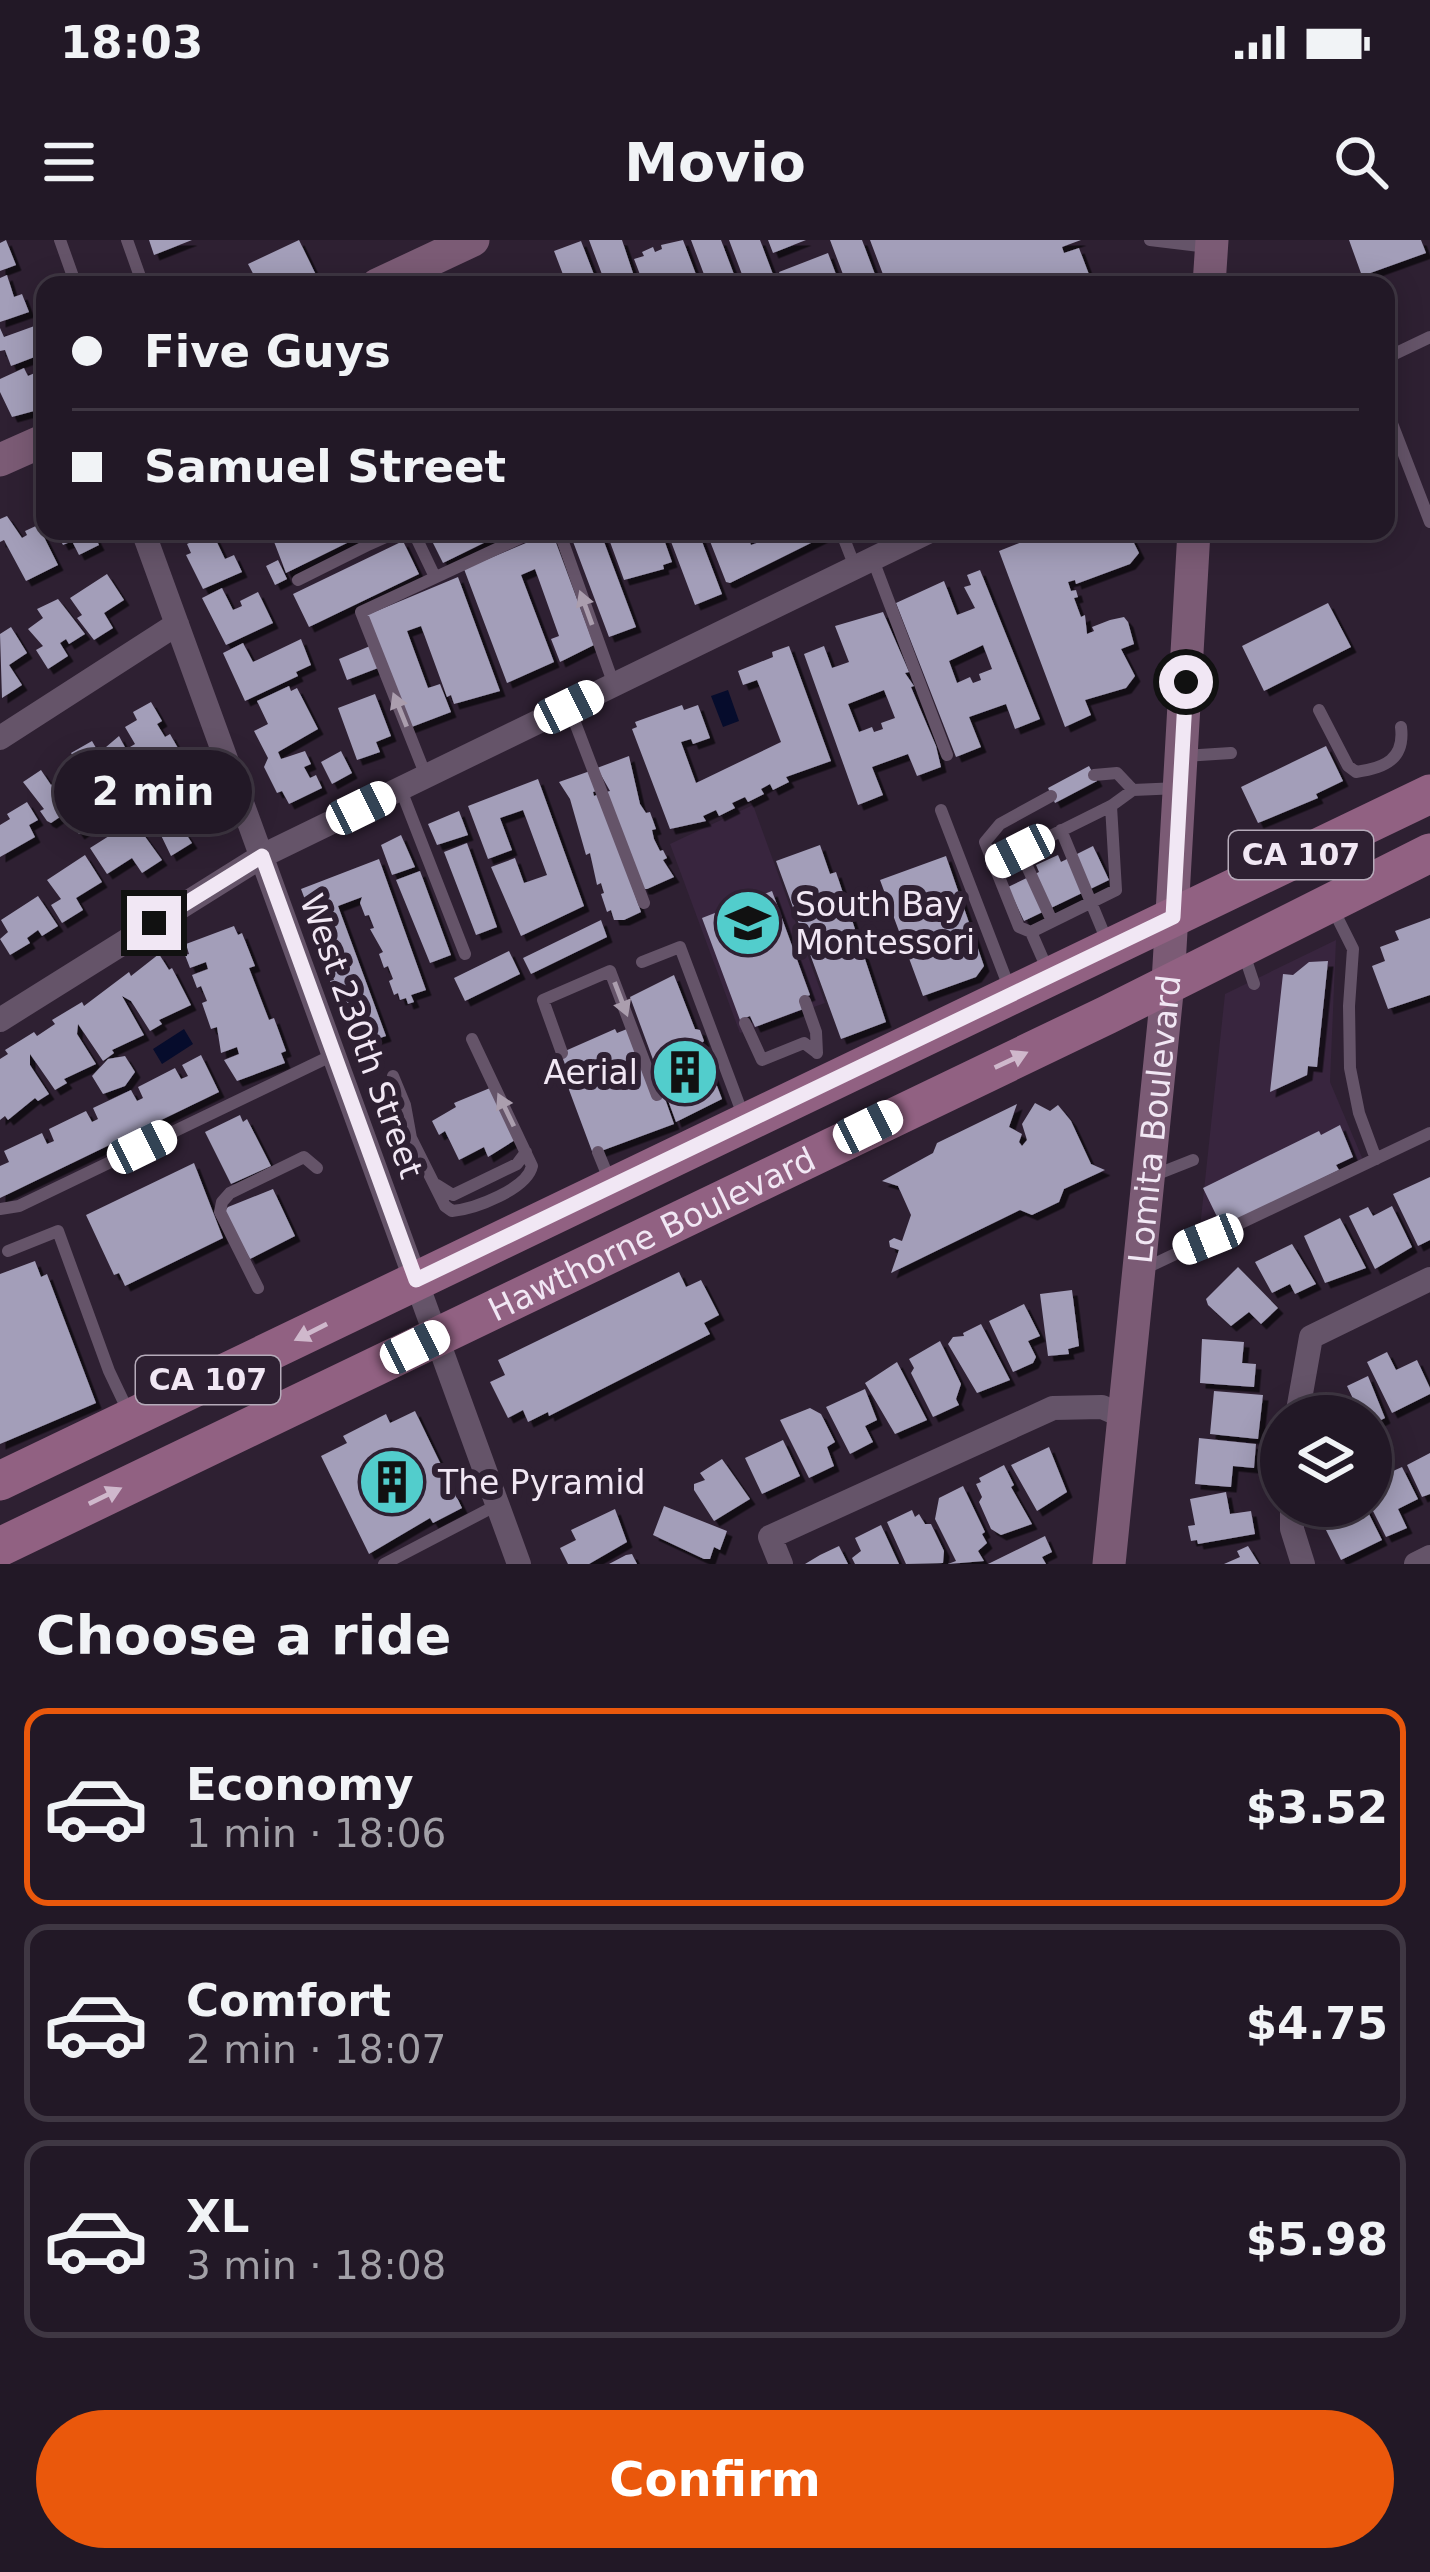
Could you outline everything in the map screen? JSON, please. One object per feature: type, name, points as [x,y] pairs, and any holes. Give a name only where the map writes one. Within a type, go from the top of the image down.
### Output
[{"type":"main road","points":[[396,276],[473,240]]},
{"type":"main road","points":[[1209,276],[1211,244]]},
{"type":"main road","points":[[0,460],[36,444]]},
{"type":"main road","name":"Lomita Boulevard","points":[[1109,1564],[1168,983],[1194,540]]},
{"type":"main road","name":"Hawthorne Boulevard","points":[[0,1481],[416,1280],[605,1169],[746,1122],[823,1067],[1051,977],[1430,794]]},
{"type":"main road","name":"Hawthorne Boulevard","points":[[0,1547],[1329,901],[1429,857]]},
{"type":"street","name":"West 230th Street","points":[[146,540],[519,1564]]},
{"type":"street","points":[[0,1020],[262,856],[911,540]]},
{"type":"street","points":[[0,738],[177,624]]},
{"type":"street","points":[[1301,1395],[1311,1337],[1430,1279]]},
{"type":"street","points":[[781,1564],[770,1537],[1053,1408],[1102,1407],[1125,1417]]},
{"type":"street","points":[[1292,1527],[1303,1564]]},
{"type":"street","points":[[1416,1564],[1430,1557]]},
{"type":"lane","points":[[60,240],[73,276]]},
{"type":"lane","points":[[127,240],[140,276]]},
{"type":"lane","points":[[1150,240],[1211,244]]},
{"type":"lane","points":[[1395,354],[1430,337]]},
{"type":"lane","points":[[1395,431],[1430,521]]},
{"type":"lane","points":[[298,580],[364,540]]},
{"type":"lane","points":[[417,540],[435,577]]},
{"type":"lane","points":[[426,776],[361,612],[515,540]]},
{"type":"lane","points":[[562,540],[614,685]]},
{"type":"lane","points":[[848,540],[864,563],[947,755]]},
{"type":"lane","points":[[569,707],[644,903]]},
{"type":"lane","points":[[1319,710],[1348,766],[1356,772],[1398,755],[1403,747],[1401,728]]},
{"type":"lane","points":[[992,865],[1112,806],[1133,790],[1231,753]]},
{"type":"lane","points":[[1094,775],[1117,772],[1133,790]]},
{"type":"lane","points":[[400,788],[465,954]]},
{"type":"lane","points":[[1051,977],[1031,932],[1019,927],[985,842],[1011,816],[1052,796]]},
{"type":"lane","points":[[1031,932],[1116,890],[1112,806]]},
{"type":"lane","points":[[941,810],[1012,994]]},
{"type":"lane","points":[[1061,830],[1110,948]]},
{"type":"lane","points":[[1020,851],[1052,921]]},
{"type":"lane","points":[[1329,901],[1353,950],[1350,1068],[1359,1113],[1376,1159]]},
{"type":"lane","points":[[1240,946],[1254,984]]},
{"type":"lane","points":[[642,962],[680,947],[746,1122]]},
{"type":"lane","points":[[562,1053],[543,1000],[610,971],[657,1095]]},
{"type":"lane","points":[[805,1001],[823,1067]]},
{"type":"lane","points":[[745,1023],[762,1060],[804,1043],[823,1067]]},
{"type":"lane","points":[[393,1076],[411,1138],[445,1206],[460,1211],[525,1180],[532,1166],[472,1039]]},
{"type":"lane","points":[[0,1209],[19,1205],[334,1055]]},
{"type":"lane","points":[[1140,1271],[1430,1133]]},
{"type":"lane","points":[[258,1288],[220,1212],[223,1202],[230,1193],[304,1157],[317,1168]]},
{"type":"lane","points":[[1150,1177],[1193,1160]]},
{"type":"lane","points":[[8,1251],[58,1231],[109,1371],[132,1418]]},
{"type":"lane","points":[[384,1564],[498,1505]]},
{"type":"shaded area","name":"South Bay Montessori","points":[[753,805],[825,1003],[740,1033],[670,844]]},
{"type":"shaded area","points":[[1336,940],[1330,1082],[1363,1160],[1199,1237],[1225,994]]},
{"type":"water","points":[[728,690],[739,721],[723,727],[711,696]]},
{"type":"water","points":[[184,1029],[193,1044],[162,1064],[153,1049]]},
{"type":"building","points":[[6,240],[16,265],[0,271],[0,243]]},
{"type":"building","points":[[149,240],[192,240],[154,255]]},
{"type":"building","points":[[299,240],[317,276],[254,276],[248,264]]},
{"type":"building","points":[[589,240],[622,240],[634,276],[603,276]]},
{"type":"building","points":[[683,240],[697,276],[641,276],[634,259],[653,247],[655,252],[662,249],[661,245]]},
{"type":"building","points":[[691,240],[721,240],[735,276],[705,276]]},
{"type":"building","points":[[729,240],[760,240],[774,276],[743,276]]},
{"type":"building","points":[[768,240],[806,240],[773,253]]},
{"type":"building","points":[[830,240],[862,240],[876,276],[844,276]]},
{"type":"building","points":[[870,240],[1081,240],[1062,247],[1064,253],[1079,248],[1090,276],[884,276]]},
{"type":"building","points":[[1349,240],[1421,240],[1426,253],[1362,276]]},
{"type":"building","points":[[581,241],[595,276],[564,276],[554,251]]},
{"type":"building","points":[[828,253],[837,276],[781,276],[779,272]]},
{"type":"building","points":[[7,275],[14,297],[22,294],[29,312],[0,322],[0,278]]},
{"type":"building","points":[[36,325],[36,356],[11,366],[5,350],[0,351],[0,328],[4,337]]},
{"type":"building","points":[[24,368],[28,376],[36,372],[36,410],[12,417],[0,392],[0,379]]},
{"type":"building","points":[[7,516],[22,538],[36,526],[36,540],[46,540],[58,565],[26,581],[4,540],[0,542],[0,519]]},
{"type":"building","points":[[60,540],[96,540],[99,545],[79,555],[72,541],[63,545]]},
{"type":"building","points":[[216,540],[225,559],[234,555],[242,572],[203,589],[186,555],[191,553],[187,544]]},
{"type":"building","points":[[273,540],[353,540],[286,573]]},
{"type":"building","points":[[432,540],[490,540],[443,563]]},
{"type":"building","points":[[533,540],[555,540],[594,645],[560,662],[551,639],[559,636],[535,569],[521,575],[554,662],[507,683],[464,569]]},
{"type":"building","points":[[572,540],[603,540],[636,627],[609,637]]},
{"type":"building","points":[[609,540],[664,540],[672,562],[663,565],[664,569],[624,580]]},
{"type":"building","points":[[670,540],[701,540],[722,594],[695,605]]},
{"type":"building","points":[[710,540],[749,540],[751,545],[762,540],[817,540],[730,583]]},
{"type":"building","points":[[1132,540],[1139,553],[1130,564],[1076,584],[1075,580],[1068,582],[1071,591],[1076,590],[1078,597],[1074,598],[1081,617],[1085,615],[1087,634],[1110,620],[1124,617],[1128,622],[1134,644],[1121,649],[1135,676],[1126,688],[1085,700],[1091,715],[1065,727],[999,551],[1022,542]]},
{"type":"building","points":[[403,541],[419,574],[309,627],[293,594]]},
{"type":"building","points":[[278,560],[287,579],[275,585],[266,566]]},
{"type":"building","points":[[980,570],[1040,719],[1015,729],[1006,704],[969,717],[981,747],[956,757],[896,603],[944,581],[957,615],[975,608],[964,587],[971,585],[967,575]],"holes":[[[983,645],[992,669],[979,674],[981,680],[973,683],[970,677],[957,683],[949,661]]]},
{"type":"building","points":[[107,574],[124,600],[104,613],[113,628],[94,640],[77,618],[82,615],[70,598]]},
{"type":"building","points":[[458,577],[500,691],[454,704],[451,695],[447,697],[421,626],[407,631],[428,688],[440,684],[451,712],[409,728],[367,615]]},
{"type":"building","points":[[222,588],[233,610],[258,592],[273,623],[226,645],[202,598]]},
{"type":"building","points":[[58,599],[85,634],[69,644],[66,639],[60,643],[68,656],[48,669],[36,650],[43,646],[28,629],[43,618],[37,609]]},
{"type":"building","points":[[1328,603],[1351,647],[1264,691],[1242,646]]},
{"type":"building","points":[[883,612],[941,767],[917,776],[908,754],[872,767],[883,795],[858,805],[804,654],[824,646],[832,668],[849,662],[835,626]],"holes":[[[884,690],[895,718],[881,723],[883,729],[859,732],[848,704]]]},
{"type":"building","points":[[11,627],[27,653],[9,665],[22,685],[2,698],[0,634]]},
{"type":"building","points":[[301,639],[311,665],[245,701],[223,653],[243,643],[253,662]]},
{"type":"building","points":[[370,646],[378,668],[347,680],[339,659]]},
{"type":"building","points":[[789,646],[831,761],[786,777],[789,782],[773,790],[770,784],[761,789],[764,794],[732,803],[735,808],[719,816],[716,810],[703,816],[706,821],[670,829],[632,729],[637,727],[635,722],[682,705],[684,710],[698,705],[710,738],[693,744],[691,739],[681,742],[696,783],[781,742],[757,680],[743,685],[738,671]]},
{"type":"building","points":[[289,686],[291,691],[297,688],[318,729],[278,752],[281,759],[305,751],[311,764],[304,767],[310,778],[316,775],[322,788],[289,804],[282,791],[277,793],[264,767],[268,758],[254,731],[268,724],[257,701]]},
{"type":"building","points":[[375,694],[391,736],[376,742],[380,752],[357,760],[338,708]]},
{"type":"building","points":[[151,702],[162,721],[157,724],[165,737],[170,734],[181,758],[166,767],[162,760],[150,767],[144,758],[139,762],[125,727],[137,720],[133,712]]},
{"type":"building","points":[[119,736],[135,766],[102,787],[89,767],[82,771],[71,753],[92,741],[99,753]]},
{"type":"building","points":[[1326,746],[1343,781],[1316,794],[1318,798],[1258,823],[1241,787]]},
{"type":"building","points":[[341,751],[352,773],[332,784],[321,762]]},
{"type":"building","points":[[629,756],[640,804],[650,812],[654,839],[674,877],[647,889],[643,889],[606,792],[610,791],[597,768]]},
{"type":"building","points":[[1089,766],[1097,781],[1055,803],[1048,788]]},
{"type":"building","points":[[41,770],[51,785],[70,772],[88,798],[51,823],[47,821],[40,811],[44,809],[23,782]]},
{"type":"building","points":[[590,771],[594,796],[599,794],[641,912],[624,920],[614,920],[611,910],[607,912],[590,853],[586,855],[570,799],[559,782]]},
{"type":"building","points":[[538,779],[584,906],[521,936],[491,867],[515,858],[524,883],[547,875],[523,810],[500,818],[512,850],[488,859],[468,806]]},
{"type":"building","points":[[188,791],[208,820],[184,831],[192,843],[171,856],[145,802],[161,792],[167,802]]},
{"type":"building","points":[[27,802],[38,820],[29,825],[35,837],[0,857],[0,825],[10,819],[7,814]]},
{"type":"building","points":[[98,805],[106,817],[79,834],[71,822]]},
{"type":"building","points":[[459,811],[468,835],[437,845],[428,824]]},
{"type":"building","points":[[128,824],[135,835],[141,831],[162,860],[142,873],[132,858],[107,874],[90,848]]},
{"type":"building","points":[[401,835],[415,867],[392,875],[381,845]]},
{"type":"building","points":[[467,843],[497,927],[476,935],[444,852]]},
{"type":"building","points":[[820,845],[830,874],[836,872],[886,1022],[841,1039],[776,861]]},
{"type":"building","points":[[1093,846],[1109,880],[1024,921],[1008,887],[1039,872],[1036,865],[1058,855],[1061,862]]},
{"type":"building","points":[[85,855],[102,882],[76,898],[83,910],[62,923],[51,905],[61,899],[47,880]]},
{"type":"building","points":[[946,856],[984,966],[976,977],[923,996],[880,880]]},
{"type":"building","points":[[379,859],[426,990],[411,995],[414,1002],[408,1004],[406,998],[394,995],[389,981],[393,979],[388,966],[384,968],[379,954],[383,952],[360,903],[362,897],[338,906],[386,1036],[365,1043],[357,1041],[340,996],[336,997],[301,889]]},
{"type":"building","points":[[420,871],[451,955],[430,963],[396,880]]},
{"type":"building","points":[[772,891],[810,995],[802,998],[806,1008],[755,1027],[750,1016],[740,1020],[702,918]]},
{"type":"building","points":[[38,896],[58,926],[42,936],[38,930],[27,938],[30,943],[10,955],[0,939],[8,932],[1,920]]},
{"type":"building","points":[[1430,918],[1430,995],[1388,1009],[1372,966],[1385,961],[1380,947],[1399,940],[1395,931]]},
{"type":"building","points":[[601,920],[607,937],[531,974],[523,958]]},
{"type":"building","points":[[234,926],[238,935],[242,933],[255,966],[249,968],[286,1051],[281,1053],[285,1063],[237,1081],[224,1060],[239,1054],[237,1047],[221,1053],[217,1027],[211,1029],[202,1003],[207,1001],[192,975],[208,969],[206,962],[190,968],[185,955],[189,954],[186,944]]},
{"type":"building","points":[[509,951],[520,974],[465,1001],[454,978]]},
{"type":"building","points":[[159,954],[191,1005],[159,1020],[162,1024],[150,1031],[131,1001],[122,996],[144,1035],[112,1050],[103,1061],[78,1024],[77,1034],[96,1064],[64,1079],[67,1083],[55,1090],[30,1054],[30,1065],[49,1094],[38,1101],[35,1098],[8,1120],[5,1116],[0,1120],[0,1059],[8,1054],[5,1050],[34,1032],[37,1036],[55,1024],[52,1020],[82,1002],[84,1006]]},
{"type":"building","points":[[1328,961],[1317,1067],[1308,1066],[1307,1075],[1270,1092],[1283,974],[1293,975],[1309,962]]},
{"type":"building","name":"Aerial","points":[[674,975],[695,1029],[700,1030],[722,1099],[676,1122],[630,997]]},
{"type":"building","points":[[615,1029],[617,1033],[627,1029],[652,1097],[663,1093],[674,1124],[593,1154],[556,1055]]},
{"type":"building","points":[[201,1055],[219,1092],[0,1198],[0,1166],[9,1162],[4,1151],[42,1133],[47,1144],[54,1141],[49,1129],[86,1111],[92,1122],[98,1119],[93,1108],[131,1090],[137,1101],[143,1098],[138,1087],[175,1068],[181,1079],[188,1076],[182,1065]]},
{"type":"building","points":[[125,1056],[135,1072],[125,1086],[103,1094],[92,1076],[108,1059]]},
{"type":"building","points":[[490,1088],[515,1140],[488,1157],[484,1147],[459,1160],[445,1131],[439,1135],[432,1121],[456,1107],[454,1103]]},
{"type":"building","points":[[1035,1103],[1050,1111],[1058,1105],[1091,1164],[1105,1170],[1064,1189],[1059,1202],[1032,1215],[1020,1210],[891,1273],[899,1250],[890,1247],[889,1241],[902,1241],[911,1215],[898,1186],[882,1181],[933,1153],[937,1143],[1017,1104],[1009,1127],[1022,1134],[1022,1146],[1027,1140],[1022,1124]]},
{"type":"building","points":[[240,1115],[243,1122],[247,1119],[271,1166],[231,1184],[205,1132]]},
{"type":"building","points":[[1340,1125],[1353,1157],[1336,1165],[1339,1170],[1222,1227],[1203,1188]]},
{"type":"building","points":[[194,1163],[223,1238],[125,1286],[119,1273],[114,1275],[86,1215]]},
{"type":"building","points":[[1430,1177],[1430,1240],[1418,1246],[1393,1194]]},
{"type":"building","points":[[273,1189],[295,1236],[250,1259],[224,1212]]},
{"type":"building","points":[[1392,1206],[1412,1247],[1375,1269],[1349,1216],[1368,1207],[1373,1216]]},
{"type":"building","points":[[1340,1218],[1366,1268],[1325,1283],[1304,1236]]},
{"type":"building","points":[[1292,1244],[1316,1284],[1295,1294],[1290,1284],[1272,1293],[1255,1262]]},
{"type":"building","points":[[35,1261],[41,1277],[47,1274],[96,1403],[0,1444],[0,1274]]},
{"type":"building","points":[[1238,1267],[1278,1308],[1261,1324],[1249,1312],[1231,1326],[1208,1305],[1206,1299]]},
{"type":"building","points":[[679,1272],[686,1287],[701,1280],[719,1315],[704,1323],[710,1334],[549,1416],[548,1412],[528,1422],[523,1410],[508,1418],[490,1382],[505,1375],[498,1360]]},
{"type":"building","points":[[1072,1290],[1079,1346],[1068,1349],[1069,1354],[1048,1356],[1040,1294]]},
{"type":"building","points":[[1024,1304],[1040,1336],[1028,1341],[1036,1357],[1033,1363],[1013,1372],[989,1321]]},
{"type":"building","points":[[981,1324],[1010,1380],[977,1393],[948,1344]]},
{"type":"building","points":[[1202,1339],[1244,1342],[1242,1363],[1256,1364],[1254,1387],[1200,1383]]},
{"type":"building","points":[[940,1341],[961,1384],[959,1405],[933,1417],[909,1359]]},
{"type":"building","points":[[1387,1352],[1396,1370],[1417,1360],[1430,1394],[1392,1413],[1392,1395],[1383,1395],[1367,1362]]},
{"type":"building","points":[[897,1362],[927,1420],[895,1434],[865,1383]]},
{"type":"building","points":[[1368,1376],[1376,1395],[1351,1395],[1347,1386]]},
{"type":"building","points":[[865,1389],[877,1420],[865,1426],[873,1442],[850,1454],[826,1407]]},
{"type":"building","points":[[1214,1391],[1263,1395],[1258,1439],[1210,1434]]},
{"type":"building","points":[[810,1408],[821,1414],[835,1442],[827,1447],[834,1466],[809,1478],[780,1420]]},
{"type":"building","name":"The Pyramid","points":[[415,1411],[462,1508],[433,1523],[430,1518],[369,1554],[321,1456],[347,1443],[343,1436],[386,1414],[390,1423]]},
{"type":"building","points":[[1199,1438],[1256,1444],[1254,1468],[1233,1466],[1231,1487],[1195,1484]]},
{"type":"building","points":[[783,1440],[800,1476],[762,1494],[745,1458]]},
{"type":"building","points":[[1049,1447],[1067,1492],[1037,1511],[1011,1465]]},
{"type":"building","points":[[1430,1453],[1430,1494],[1422,1497],[1407,1465]]},
{"type":"building","points":[[722,1459],[750,1499],[714,1521],[694,1484],[705,1480],[700,1473]]},
{"type":"building","points":[[1004,1465],[1032,1524],[1001,1535],[991,1529],[976,1484]]},
{"type":"building","points":[[1402,1467],[1418,1499],[1398,1509],[1407,1528],[1386,1537],[1381,1527],[1392,1527],[1392,1472]]},
{"type":"building","points":[[963,1486],[985,1532],[987,1543],[978,1551],[984,1561],[948,1564],[956,1561],[935,1519],[939,1498]]},
{"type":"building","points":[[1226,1492],[1230,1514],[1251,1511],[1255,1534],[1198,1544],[1191,1541],[1188,1526],[1195,1525],[1190,1499]]},
{"type":"building","points":[[664,1506],[727,1531],[720,1550],[714,1547],[710,1559],[704,1559],[653,1535]]},
{"type":"building","points":[[615,1509],[627,1542],[589,1564],[568,1564],[560,1548],[576,1540],[571,1530]]},
{"type":"building","points":[[912,1510],[915,1517],[919,1514],[925,1524],[931,1524],[944,1551],[943,1563],[906,1564],[887,1522]]},
{"type":"building","points":[[881,1525],[899,1564],[855,1564],[852,1558],[861,1551],[855,1538]]},
{"type":"building","points":[[1324,1527],[1376,1527],[1382,1540],[1341,1560]]},
{"type":"building","points":[[1045,1536],[1052,1552],[1042,1557],[1046,1564],[988,1564]]},
{"type":"building","points":[[839,1546],[848,1564],[805,1564],[820,1555]]},
{"type":"building","points":[[1248,1546],[1259,1564],[1224,1564],[1240,1557],[1237,1551]]},
{"type":"building","points":[[632,1554],[637,1564],[609,1564],[626,1555]]},
{"type":"place","name":"South Bay Montessori","points":[[748,923]]},
{"type":"place","name":"Aerial","points":[[685,1072]]},
{"type":"place","name":"The Pyramid","points":[[392,1482]]},
{"type":"route","points":[[154,923],[262,856],[416,1280],[1173,917],[1186,682]]}]
